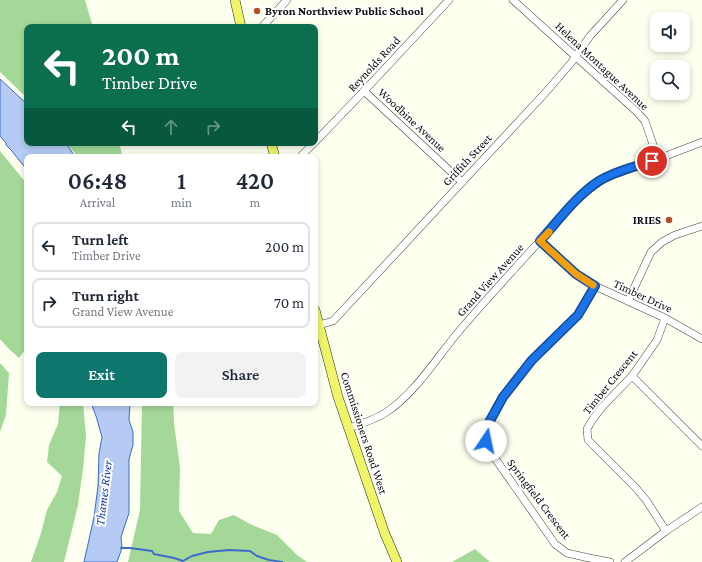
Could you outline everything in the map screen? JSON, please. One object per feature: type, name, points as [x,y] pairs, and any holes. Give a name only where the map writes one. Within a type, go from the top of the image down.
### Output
[{"type":"main road","points":[[235,0],[240,24]]},
{"type":"main road","name":"Commissioners Road West","points":[[318,321],[338,398],[385,534],[397,562]]},
{"type":"street","points":[[265,24],[287,0]]},
{"type":"street","name":"Reynolds Road","points":[[318,139],[448,0]]},
{"type":"street","name":"Helena Montague Avenue","points":[[513,0],[637,112],[645,122],[658,159]]},
{"type":"street","name":"Griffith Street","points":[[319,325],[333,321],[546,92],[590,36],[623,0]]},
{"type":"street","name":"Woodbine Avenue","points":[[364,91],[462,182]]},
{"type":"street","name":"Grand View Avenue","points":[[349,428],[372,420],[385,413],[411,391],[460,330],[580,196],[610,176],[702,142]]},
{"type":"street","name":"Reynolds Road","points":[[303,154],[311,146]]},
{"type":"street","points":[[628,301],[651,252],[662,242],[675,235],[702,226]]},
{"type":"street","name":"Timber Drive","points":[[540,241],[576,274],[595,286],[665,318],[702,339]]},
{"type":"street","name":"Springfield Crescent","points":[[595,286],[578,315],[532,360],[503,397],[486,428],[486,441],[492,454],[555,544],[567,553],[610,562]]},
{"type":"street","name":"Timber Crescent","points":[[665,318],[657,340],[632,376],[603,406],[593,419],[588,429],[588,440],[635,487],[646,500],[666,531]]},
{"type":"street","points":[[632,376],[702,446]]},
{"type":"street","points":[[625,562],[666,531],[702,507]]},
{"type":"green space","points":[[0,0],[85,0],[92,24],[24,24],[24,95],[0,72]]},
{"type":"green space","points":[[69,146],[120,146],[122,154],[75,154]]},
{"type":"green space","points":[[0,151],[24,180],[24,351],[19,358],[0,339]]},
{"type":"green space","points":[[0,363],[9,373],[6,415],[0,432]]},
{"type":"green space","points":[[60,406],[83,406],[86,436],[78,505],[64,562],[31,562],[47,510],[57,492],[62,476],[47,462],[49,445],[58,424]]},
{"type":"green space","points":[[142,406],[173,406],[180,468],[179,511],[193,533],[211,534],[219,520],[234,515],[250,524],[277,535],[297,555],[307,562],[128,562],[140,510]]},
{"type":"green space","points":[[475,549],[490,562],[452,562]]},
{"type":"water","points":[[0,79],[24,101],[24,146],[68,146],[73,154],[24,154],[24,166],[0,136]]},
{"type":"water","name":"Thames River","points":[[92,406],[130,406],[129,420],[133,432],[133,445],[129,459],[129,513],[121,537],[122,548],[117,562],[84,562],[94,517],[98,486],[99,454],[102,437]]},
{"type":"waterway","points":[[121,548],[152,551],[154,554],[183,561],[192,556],[208,552],[229,550],[250,551],[257,556],[282,562]]},
{"type":"slow traffic","points":[[549,232],[540,241],[576,274],[593,285]]},
{"type":"place","name":"Byron Northview Public School","points":[[257,11]]},
{"type":"place","name":"IRIES","points":[[669,220]]},
{"type":"route","points":[[486,441],[486,428],[503,397],[532,360],[578,315],[595,286],[576,274],[540,241],[580,196],[599,182],[610,176],[652,161]]}]
